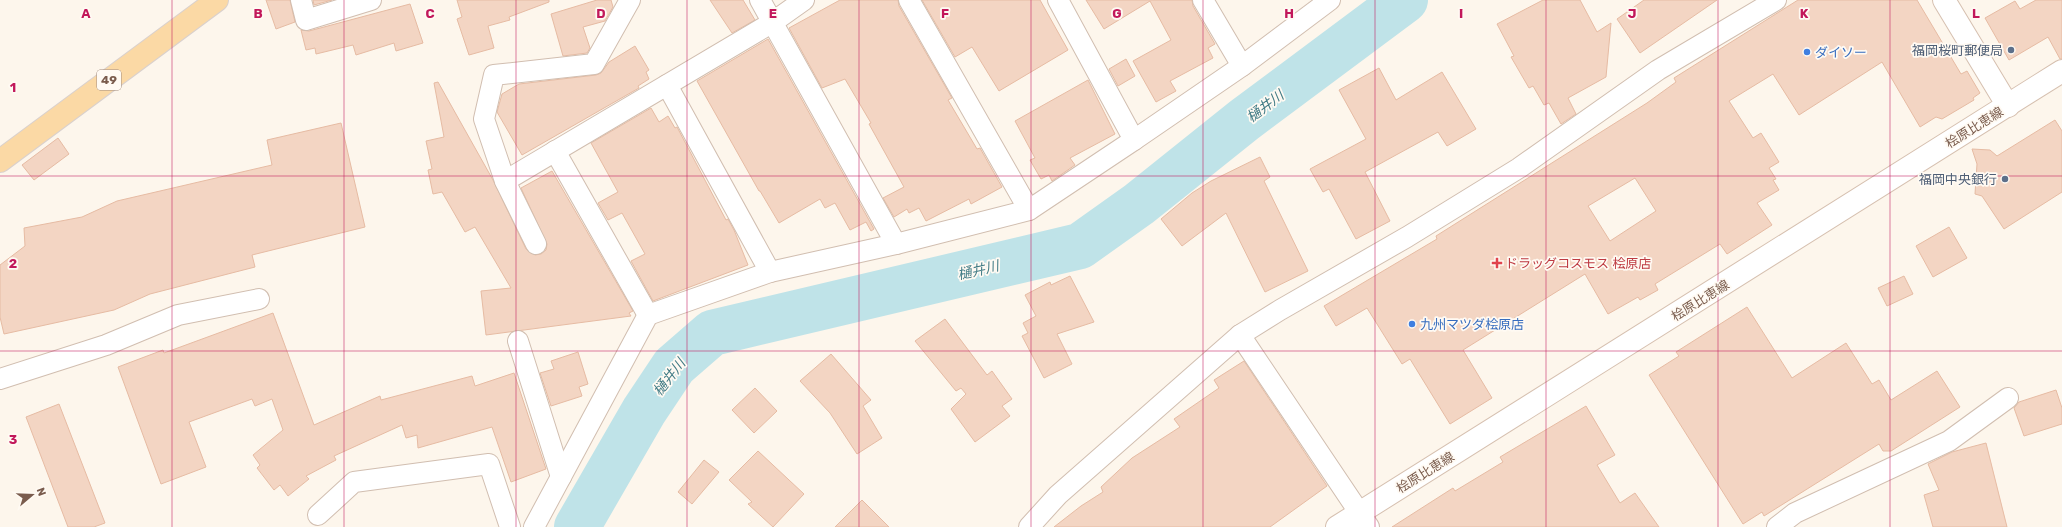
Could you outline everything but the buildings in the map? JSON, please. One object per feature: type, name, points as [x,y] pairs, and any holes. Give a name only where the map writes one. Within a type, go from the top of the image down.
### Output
[{"type":"main road","name":"49","points":[[0,161],[217,0]]},
{"type":"main road","points":[[1944,0],[2008,106]]},
{"type":"main road","name":"桧原比恵線","points":[[1337,527],[1365,520],[2062,71]]},
{"type":"street","points":[[301,0],[306,20],[371,0]]},
{"type":"street","points":[[536,244],[505,181],[484,118],[494,75],[594,64],[630,0]]},
{"type":"street","points":[[760,0],[896,244]]},
{"type":"street","points":[[505,181],[773,22],[804,0]]},
{"type":"street","points":[[909,0],[1028,210]]},
{"type":"street","points":[[1058,0],[1134,140]]},
{"type":"street","points":[[1204,0],[1242,66]]},
{"type":"street","points":[[534,527],[648,315],[770,272],[896,244],[1028,210],[1242,66],[1330,0]]},
{"type":"street","points":[[1030,527],[1058,495],[1240,335],[1280,310],[1407,237],[1519,168],[1658,70],[1776,0]]},
{"type":"street","points":[[667,85],[770,272]]},
{"type":"street","points":[[555,151],[648,315]]},
{"type":"street","points":[[0,379],[106,345],[178,315],[259,298]]},
{"type":"street","points":[[1240,335],[1365,520]]},
{"type":"street","points":[[518,340],[560,477]]},
{"type":"street","points":[[1777,527],[1795,513],[1949,441],[2008,398]]},
{"type":"street","points":[[318,515],[354,482],[489,464],[510,527]]},
{"type":"waterway","name":"樋井川","points":[[577,527],[644,411],[674,366],[712,333],[1080,246],[1139,204],[1244,120],[1405,0]]},
{"type":"place","name":"福岡桜町郵便局","points":[[2011,50]]},
{"type":"place","name":"ダイソー","points":[[1807,52]]},
{"type":"place","name":"福岡中央銀行","points":[[2005,179]]},
{"type":"place","name":"ドラッグコスモス 桧原店","points":[[1497,263]]},
{"type":"place","name":"九州マツダ桧原店","points":[[1412,324]]}]
